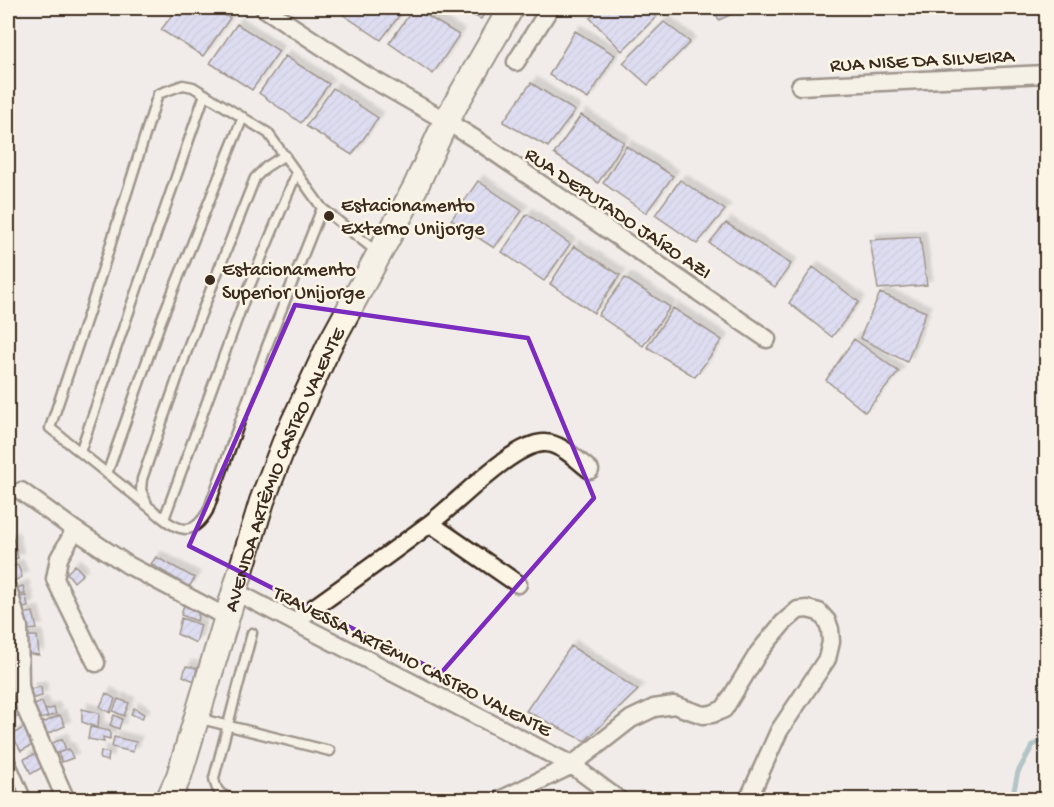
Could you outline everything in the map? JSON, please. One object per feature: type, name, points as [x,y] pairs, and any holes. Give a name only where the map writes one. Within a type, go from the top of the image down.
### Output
[{"type":"main road","name":"AVENIDA ARTÊMIO CASTRO VALENTE","points":[[168,800],[179,776],[262,501],[288,434],[329,346],[415,188],[446,121],[511,8]]},
{"type":"street","name":"RUA DEPUTADO JAÍRO AZI","points":[[264,8],[372,79],[446,121],[767,339]]},
{"type":"street","points":[[516,62],[550,8]]},
{"type":"street","name":"RUA NISE DA SILVEIRA","points":[[800,86],[1047,74]]},
{"type":"street","points":[[294,622],[430,524],[511,456],[532,445],[545,443],[559,447],[590,470]]},
{"type":"street","points":[[21,491],[128,565],[228,618]]},
{"type":"street","points":[[430,524],[518,584]]},
{"type":"street","points":[[75,530],[59,558],[55,579],[96,663]]},
{"type":"street","points":[[8,589],[19,627],[20,686],[25,706],[66,800]]},
{"type":"street","name":"TRAVESSA ARTÊMIO CASTRO VALENTE","points":[[236,592],[572,765],[619,800]]},
{"type":"street","points":[[500,800],[572,765],[631,719],[654,708],[674,705],[703,715],[724,709],[759,652],[783,623],[798,610],[807,609],[819,612],[827,621],[830,629],[831,642],[827,659],[779,731],[748,800]]},
{"type":"lane","points":[[164,519],[50,428],[158,94],[183,85],[193,87],[268,133],[322,208],[379,254]]},
{"type":"lane","points":[[81,453],[205,94]]},
{"type":"lane","points":[[107,474],[161,321],[243,117]]},
{"type":"lane","points":[[285,154],[266,166],[255,178],[190,342],[142,479],[143,498],[150,508],[183,529],[192,530],[202,522],[208,511],[267,346],[322,208]]},
{"type":"lane","points":[[164,519],[246,295],[297,172]]},
{"type":"lane","points":[[236,800],[222,796],[215,786],[214,778],[252,633]]},
{"type":"lane","points":[[197,718],[330,751]]},
{"type":"lane","points":[[8,756],[27,800]]},
{"type":"highlighted area","points":[[295,305],[528,338],[594,498],[441,673],[189,546]]},
{"type":"building","points":[[177,8],[211,8],[230,18],[203,56],[161,30]]},
{"type":"building","points":[[342,8],[405,8],[381,40],[339,12]]},
{"type":"building","points":[[414,8],[459,35],[433,74],[389,43]]},
{"type":"building","points":[[457,8],[488,8],[481,19]]},
{"type":"building","points":[[601,8],[647,8],[656,17],[622,51],[590,18]]},
{"type":"building","points":[[662,8],[683,8],[665,15]]},
{"type":"building","points":[[713,8],[745,8],[719,20]]},
{"type":"building","points":[[664,22],[690,42],[648,85],[623,63]]},
{"type":"building","points":[[237,24],[279,51],[252,90],[210,63]]},
{"type":"building","points":[[575,31],[615,55],[588,99],[549,75]]},
{"type":"building","points":[[285,56],[329,84],[301,123],[259,93]]},
{"type":"building","points":[[531,83],[575,111],[548,147],[503,122]]},
{"type":"building","points":[[333,88],[378,118],[352,155],[306,126]]},
{"type":"building","points":[[581,115],[624,142],[598,183],[554,154]]},
{"type":"building","points":[[626,146],[673,176],[646,213],[603,183]]},
{"type":"building","points":[[680,180],[725,210],[697,244],[655,215]]},
{"type":"building","points":[[478,181],[522,211],[494,248],[451,220]]},
{"type":"building","points":[[527,214],[570,244],[544,281],[502,252]]},
{"type":"building","points":[[726,223],[791,264],[775,287],[709,243]]},
{"type":"building","points":[[920,237],[927,285],[878,289],[870,240]]},
{"type":"building","points":[[574,246],[620,275],[594,313],[550,284]]},
{"type":"building","points":[[813,267],[859,302],[832,337],[789,303]]},
{"type":"building","points":[[625,278],[670,307],[643,346],[598,315]]},
{"type":"building","points":[[880,293],[926,312],[907,362],[860,338]]},
{"type":"building","points":[[673,308],[722,340],[695,377],[647,347]]},
{"type":"building","points":[[854,339],[899,372],[865,412],[826,380]]},
{"type":"building","points":[[13,538],[18,558],[8,561],[8,539]]},
{"type":"building","points":[[88,544],[102,553],[99,559],[86,549]]},
{"type":"building","points":[[156,557],[195,578],[189,587],[151,564]]},
{"type":"building","points":[[18,565],[22,577],[12,582],[8,568]]},
{"type":"building","points":[[75,565],[83,574],[74,582],[67,573]]},
{"type":"building","points":[[23,586],[25,594],[13,595],[13,589]]},
{"type":"building","points":[[26,596],[28,607],[19,609],[15,597]]},
{"type":"building","points":[[185,601],[200,606],[197,621],[181,615]]},
{"type":"building","points":[[33,612],[37,629],[26,630],[22,614]]},
{"type":"building","points":[[181,618],[201,625],[196,643],[177,634]]},
{"type":"building","points":[[8,633],[16,633],[15,643],[8,643]]},
{"type":"building","points":[[24,636],[37,636],[39,655],[26,653]]},
{"type":"building","points":[[571,646],[638,690],[585,741],[526,711]]},
{"type":"building","points":[[186,666],[197,668],[194,681],[183,676]]},
{"type":"building","points":[[41,687],[42,696],[31,699],[30,689]]},
{"type":"building","points":[[106,693],[115,699],[110,713],[100,707]]},
{"type":"building","points":[[118,699],[129,703],[124,716],[113,711]]},
{"type":"building","points":[[15,702],[20,715],[8,720],[8,706]]},
{"type":"building","points":[[42,702],[48,717],[39,719],[34,705]]},
{"type":"building","points":[[54,708],[56,714],[48,717],[45,710]]},
{"type":"building","points":[[134,708],[144,714],[142,719],[131,714]]},
{"type":"building","points":[[82,709],[99,713],[98,728],[82,722]]},
{"type":"building","points":[[60,715],[65,726],[47,734],[43,723]]},
{"type":"building","points":[[114,715],[122,719],[119,729],[110,725]]},
{"type":"building","points":[[26,726],[33,745],[21,751],[12,735]]},
{"type":"building","points":[[90,727],[110,731],[110,739],[103,737],[104,742],[88,739]]},
{"type":"building","points":[[114,737],[136,742],[133,752],[112,747]]},
{"type":"building","points":[[62,739],[66,750],[55,754],[50,744]]},
{"type":"building","points":[[69,749],[73,758],[62,762],[58,753]]},
{"type":"building","points":[[101,751],[109,753],[108,761],[100,759]]},
{"type":"building","points":[[40,752],[46,765],[31,774],[24,759]]},
{"type":"waterway","points":[[1021,800],[1014,790],[1018,772],[1033,745],[1046,739]]},
{"type":"place","name":"Estacionamento Externo Unijorge","points":[[329,216]]},
{"type":"place","name":"Estacionamento Superior Unijorge","points":[[210,280]]}]
